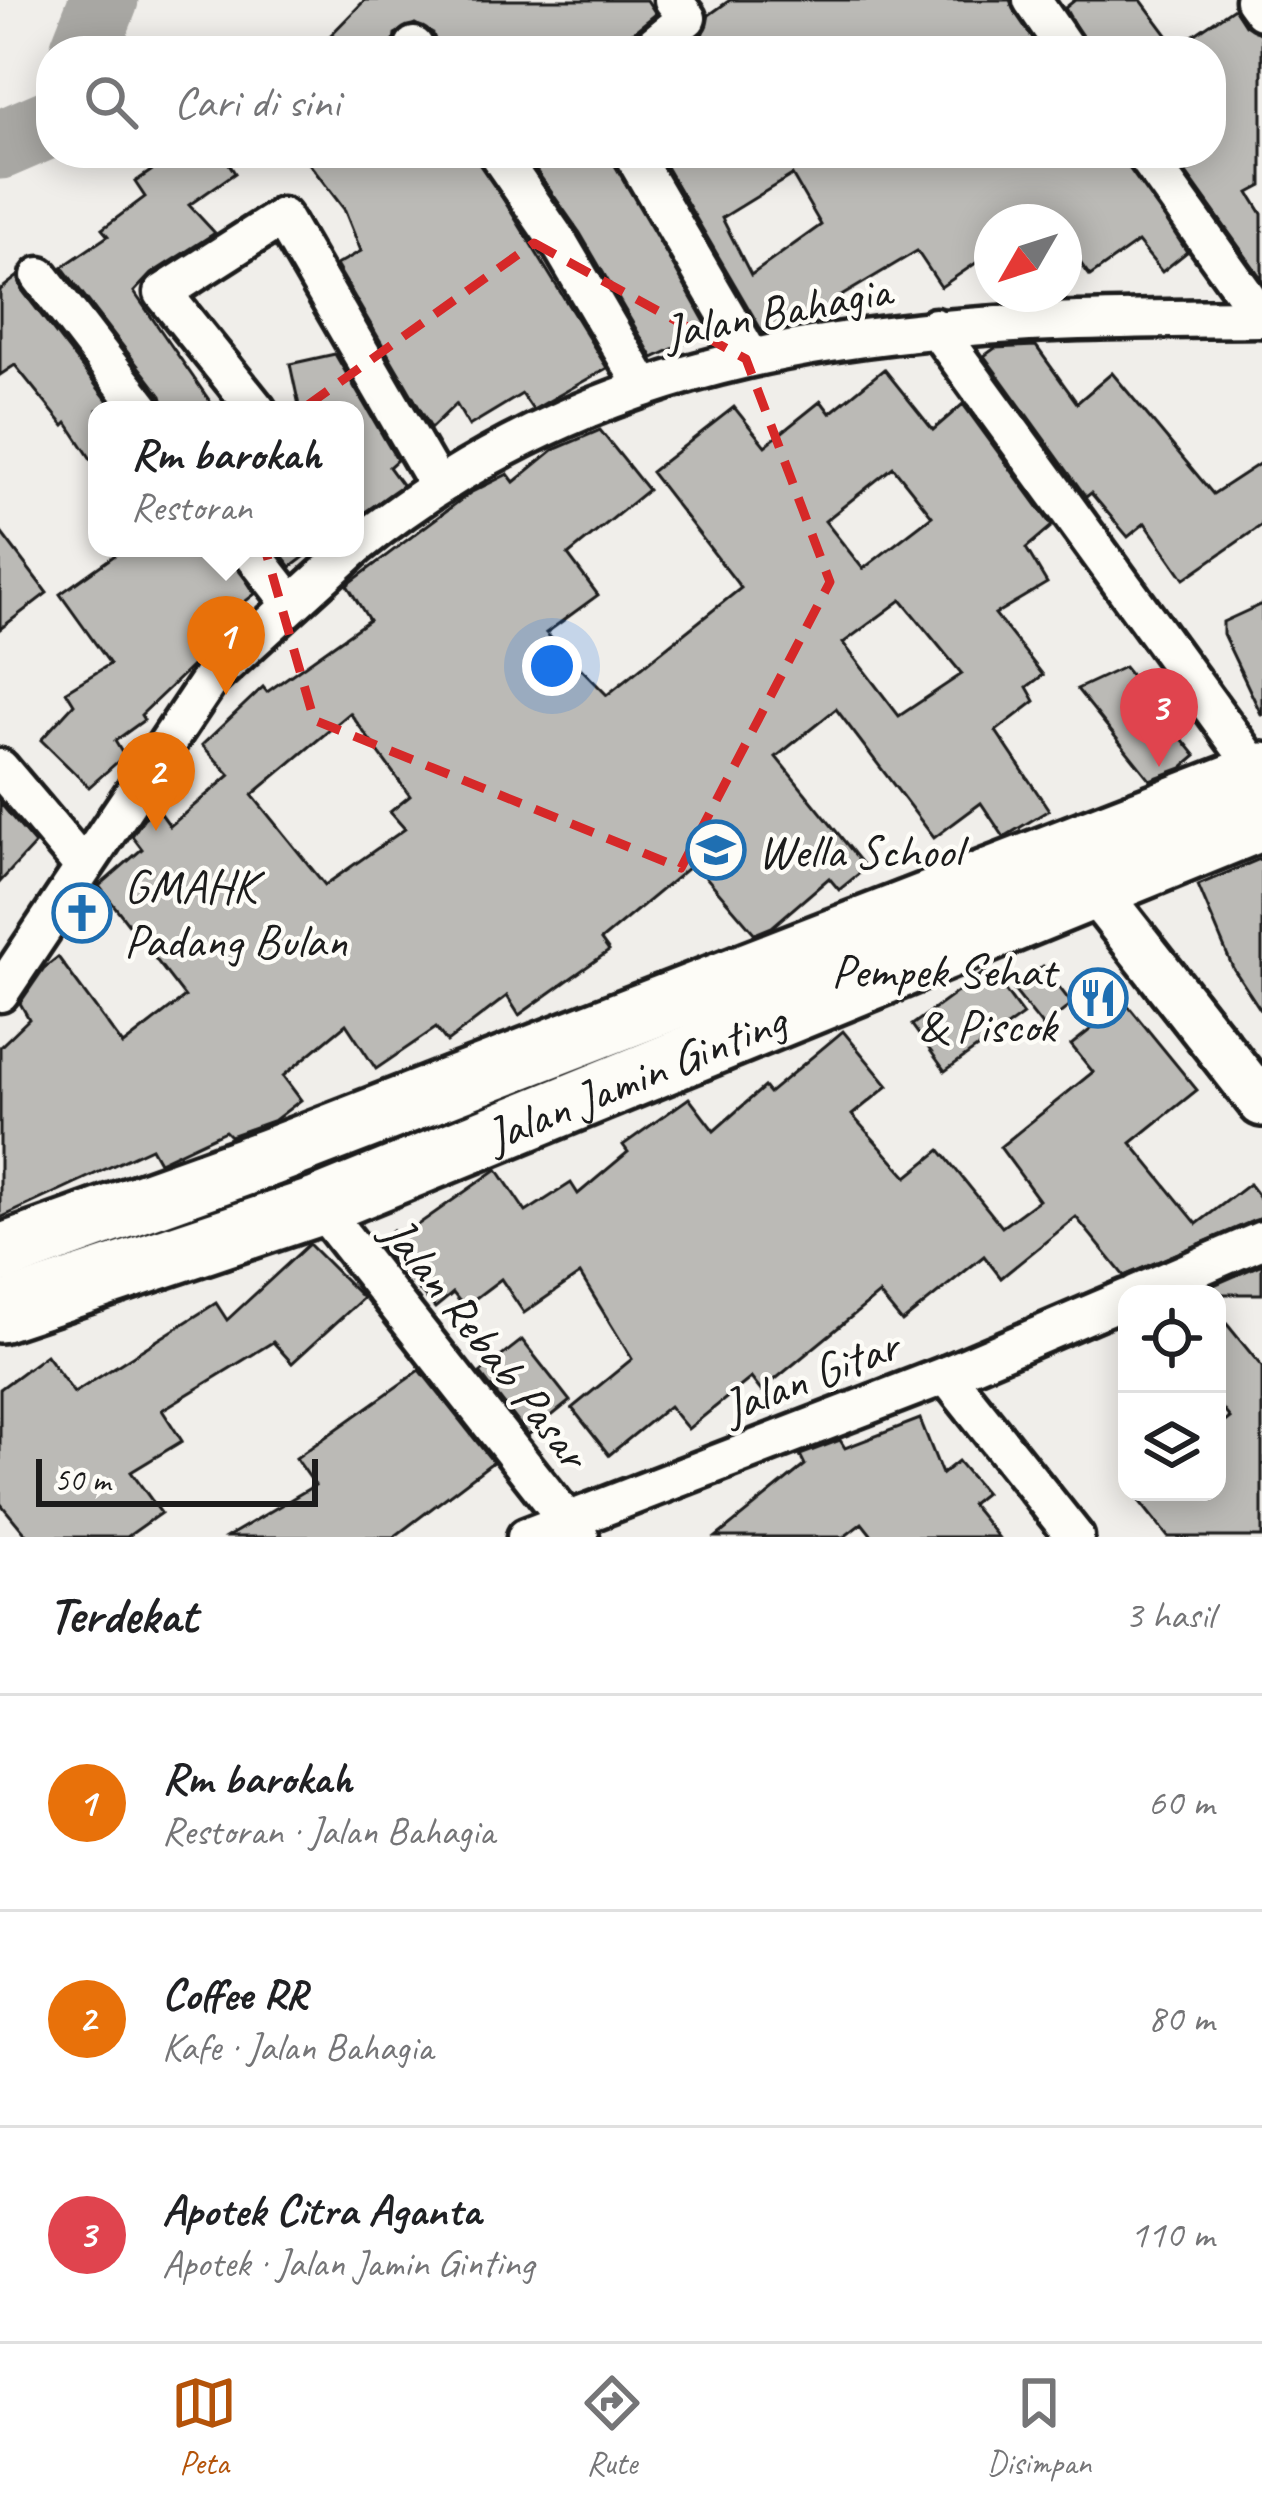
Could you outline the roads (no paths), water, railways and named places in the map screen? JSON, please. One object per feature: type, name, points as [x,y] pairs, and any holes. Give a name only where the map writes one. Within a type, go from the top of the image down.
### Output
[{"type":"main road","name":"Jalan Jamin Ginting","points":[[0,1313],[319,1206],[1261,789]]},
{"type":"main road","name":"Jalan Jamin Ginting","points":[[0,1254],[1078,870]]},
{"type":"street","points":[[1032,0],[1057,36]]},
{"type":"street","points":[[1254,0],[1262,11]]},
{"type":"street","points":[[661,36],[691,6]]},
{"type":"street","points":[[506,168],[561,246],[643,386]]},
{"type":"street","points":[[641,168],[751,357]]},
{"type":"street","points":[[1155,168],[1262,318]]},
{"type":"street","points":[[250,401],[163,293],[282,218],[438,486]]},
{"type":"street","points":[[40,276],[136,401]]},
{"type":"street","name":"Jalan Bahagia","points":[[364,537],[438,486],[556,419],[643,386],[751,357],[935,327],[1072,319],[1262,318]]},
{"type":"street","points":[[935,327],[1261,789]]},
{"type":"street","points":[[255,557],[289,602]]},
{"type":"street","name":"Jalan Bahagia","points":[[0,993],[210,679],[340,557]]},
{"type":"street","points":[[0,768],[82,866]]},
{"type":"street","points":[[1078,870],[1262,1103]]},
{"type":"street","name":"Jalan Rebab Pasar","points":[[319,1206],[573,1528]]},
{"type":"street","points":[[1157,1285],[1262,1240]]},
{"type":"street","name":"Jalan Gitar","points":[[526,1537],[573,1528],[1118,1302]]},
{"type":"street","points":[[946,1375],[1075,1537]]},
{"type":"waterway","points":[[90,36],[104,0]]},
{"type":"waterway","points":[[0,145],[36,129]]},
{"type":"place","name":"Rm barokah","points":[[226,695]]},
{"type":"place","name":"Apotek Citra Aganta","points":[[1159,767]]},
{"type":"place","name":"Coffee RR","points":[[156,831]]},
{"type":"place","name":"Wella School","points":[[716,850]]},
{"type":"place","name":"GMAHK Padang Bulan","points":[[82,913]]},
{"type":"place","name":"Pempek Sehat & Piscok","points":[[1098,998]]}]
